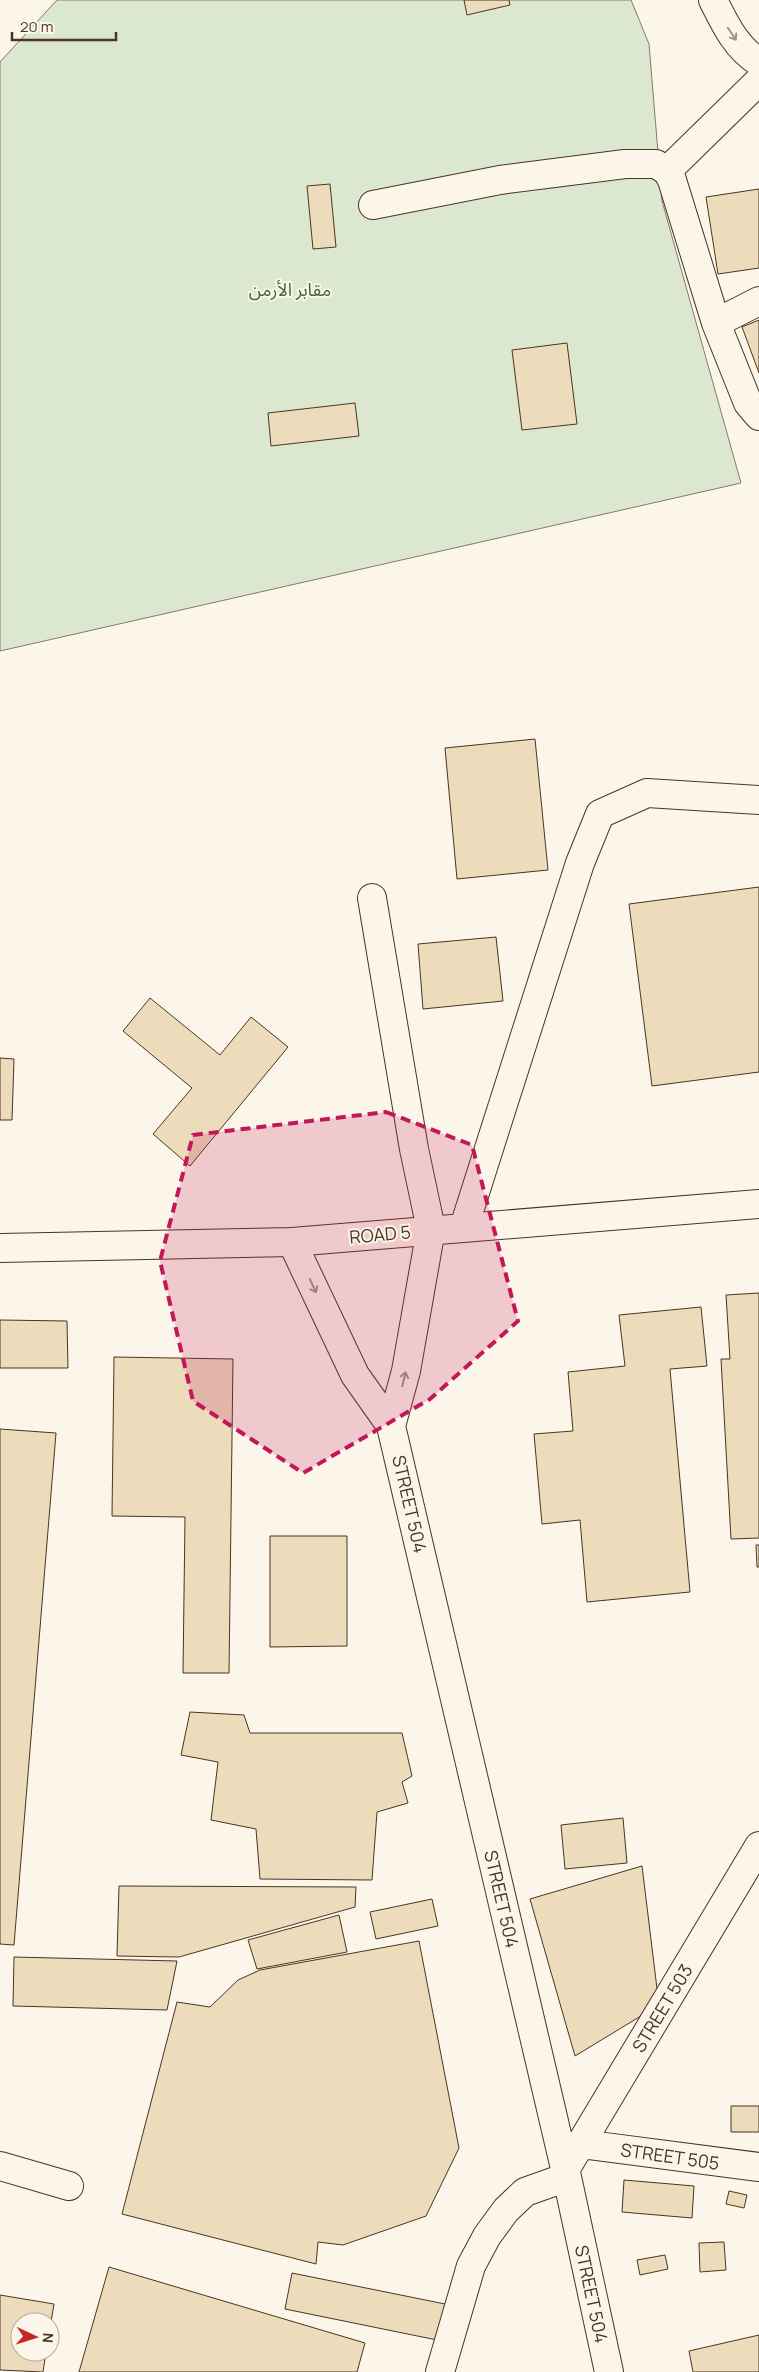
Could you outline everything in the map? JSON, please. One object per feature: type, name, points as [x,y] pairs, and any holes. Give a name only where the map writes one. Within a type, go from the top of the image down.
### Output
[{"type":"street","points":[[713,0],[744,53],[759,62]]},
{"type":"street","points":[[667,171],[759,81]]},
{"type":"street","points":[[373,206],[500,180],[597,166],[656,164],[667,171],[677,193],[716,323],[748,403],[759,416]]},
{"type":"street","points":[[716,323],[759,301]]},
{"type":"street","points":[[464,1227],[562,926],[580,863],[600,814],[647,793],[759,800]]},
{"type":"street","points":[[372,898],[414,1149],[431,1230]]},
{"type":"street","name":"ROAD 5","points":[[0,1248],[292,1242],[759,1204]]},
{"type":"street","name":"STREET 504","points":[[391,1426],[406,1371],[431,1230]]},
{"type":"street","name":"STREET 504","points":[[292,1242],[355,1375],[391,1426],[566,2174],[609,2372]]},
{"type":"street","name":"STREET 503","points":[[566,2174],[759,1846]]},
{"type":"street","name":"STREET 505","points":[[582,2144],[759,2167]]},
{"type":"street","points":[[0,2166],[69,2186]]},
{"type":"street","points":[[440,2372],[471,2266],[487,2236],[506,2210],[525,2192],[566,2174]]},
{"type":"highlighted area","points":[[386,1112],[472,1145],[518,1321],[430,1399],[303,1473],[193,1401],[160,1261],[193,1135]]},
{"type":"green space","name":"مقابر الأرمن","points":[[57,0],[631,0],[649,44],[662,201],[741,483],[0,651],[0,62]]},
{"type":"building","points":[[464,0],[509,0],[510,5],[467,15]]},
{"type":"building","points":[[330,184],[336,247],[313,249],[307,186]]},
{"type":"building","points":[[759,189],[759,268],[718,274],[706,197]]},
{"type":"building","points":[[759,320],[759,373],[742,327]]},
{"type":"building","points":[[567,343],[577,424],[522,430],[512,350]]},
{"type":"building","points":[[355,403],[359,436],[271,446],[268,413]]},
{"type":"building","points":[[535,739],[548,870],[457,879],[445,748]]},
{"type":"building","points":[[759,887],[759,1072],[652,1086],[629,904]]},
{"type":"building","points":[[496,937],[503,1001],[423,1009],[418,944]]},
{"type":"building","points":[[150,998],[220,1055],[251,1017],[288,1047],[190,1166],[153,1134],[192,1088],[123,1031]]},
{"type":"building","points":[[0,1058],[14,1059],[12,1120],[0,1120]]},
{"type":"building","points":[[759,1293],[759,1538],[731,1539],[721,1359],[730,1359],[726,1295]]},
{"type":"building","points":[[701,1307],[707,1366],[670,1369],[690,1592],[587,1602],[580,1520],[542,1524],[534,1434],[573,1431],[568,1372],[625,1366],[619,1315]]},
{"type":"building","points":[[0,1320],[67,1321],[68,1368],[0,1368]]},
{"type":"building","points":[[114,1357],[233,1359],[229,1673],[183,1673],[185,1517],[112,1516]]},
{"type":"building","points":[[0,1429],[56,1433],[14,1945],[0,1944]]},
{"type":"building","points":[[270,1536],[347,1536],[347,1646],[270,1647]]},
{"type":"building","points":[[756,1545],[759,1545],[759,1567],[757,1567]]},
{"type":"building","points":[[190,1712],[244,1715],[250,1733],[402,1733],[412,1776],[402,1782],[408,1803],[377,1812],[372,1880],[260,1879],[256,1829],[211,1820],[218,1762],[181,1755]]},
{"type":"building","points":[[623,1818],[627,1863],[565,1869],[561,1825]]},
{"type":"building","points":[[642,1866],[659,2005],[575,2056],[530,1899]]},
{"type":"building","points":[[119,1886],[356,1887],[355,1907],[179,1957],[117,1956]]},
{"type":"building","points":[[432,1899],[438,1926],[376,1939],[370,1912]]},
{"type":"building","points":[[339,1915],[347,1952],[257,1969],[248,1940]]},
{"type":"building","points":[[419,1941],[459,2148],[426,2216],[343,2245],[318,2242],[316,2264],[122,2214],[177,2002],[210,2007],[238,1980],[260,1970]]},
{"type":"building","points":[[14,1957],[177,1961],[167,2010],[13,2006]]},
{"type":"building","points":[[731,2106],[759,2106],[759,2132],[731,2132]]},
{"type":"building","points":[[624,2180],[694,2186],[692,2218],[622,2212]]},
{"type":"building","points":[[729,2191],[747,2195],[744,2208],[726,2204]]},
{"type":"building","points":[[724,2242],[726,2270],[700,2272],[699,2243]]},
{"type":"building","points":[[665,2255],[668,2269],[640,2275],[637,2260]]},
{"type":"building","points":[[109,2267],[365,2343],[357,2372],[79,2372]]},
{"type":"building","points":[[292,2273],[450,2305],[442,2341],[285,2309]]},
{"type":"building","points":[[0,2295],[54,2304],[53,2312],[10,2312],[10,2362],[44,2362],[43,2372],[0,2370]]},
{"type":"building","points":[[759,2335],[759,2372],[693,2372],[689,2351]]}]
